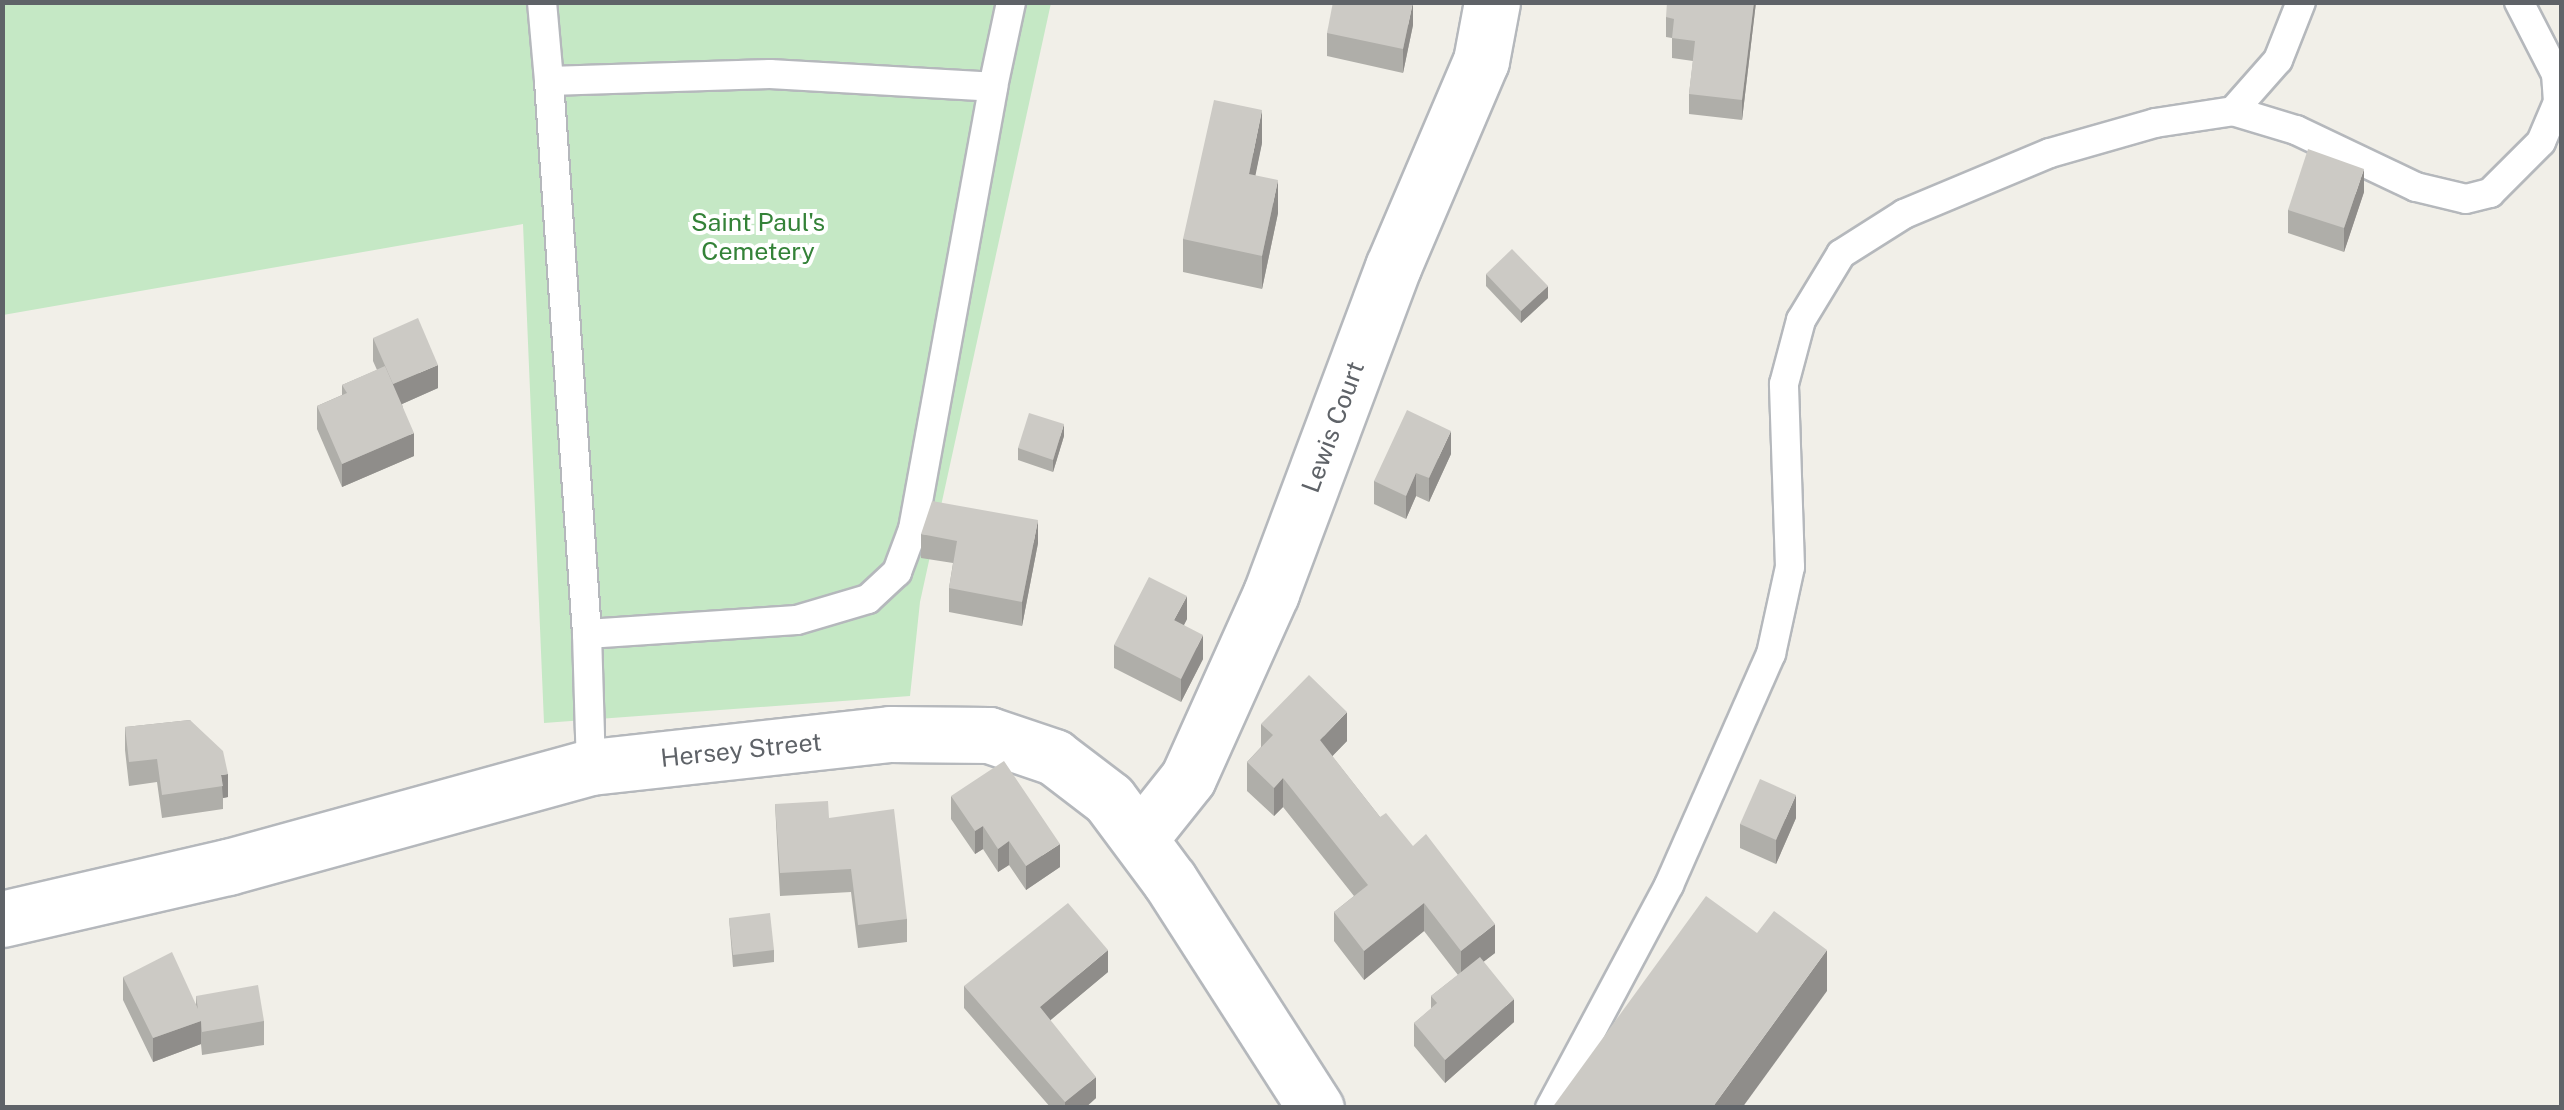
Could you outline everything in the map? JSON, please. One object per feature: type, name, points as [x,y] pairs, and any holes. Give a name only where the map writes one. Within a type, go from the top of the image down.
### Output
[{"type":"street","name":"Lewis Court","points":[[1141,837],[1188,778],[1271,593],[1392,267],[1481,62],[1492,2]]},
{"type":"street","name":"Hersey Street","points":[[2,918],[228,867],[590,767],[905,733],[989,736],[1054,757],[1109,799],[1141,837],[1316,1108]]},
{"type":"lane","points":[[542,2],[587,634],[590,767]]},
{"type":"lane","points":[[587,634],[797,620],[868,599],[896,572],[913,529],[1011,2]]},
{"type":"lane","points":[[2232,111],[2278,60],[2301,2]]},
{"type":"lane","points":[[1550,1108],[1669,885],[1771,654],[1790,566],[1784,384],[1790,349],[1816,289],[1841,254],[1864,236],[1952,193],[2101,137],[2232,111],[2296,130],[2416,188],[2466,199],[2490,194],[2541,142],[2558,102],[2556,74],[2519,2]]},
{"type":"lane","points":[[549,81],[770,74],[994,88]]},
{"type":"green space","name":"Saint Paul's Cemetery","points":[[3,3],[1051,3],[920,602],[910,696],[544,723],[523,224],[3,315]]},
{"type":"building","points":[[1333,2],[1413,2],[1403,49],[1327,33]]},
{"type":"building","points":[[1667,2],[1754,2],[1742,100],[1689,94],[1695,41],[1672,38],[1674,19],[1666,17]]},
{"type":"building","points":[[1214,100],[1262,110],[1249,174],[1278,180],[1262,256],[1183,239]]},
{"type":"building","points":[[2308,149],[2364,169],[2344,228],[2288,210]]},
{"type":"building","points":[[1512,249],[1548,286],[1521,311],[1486,274]]},
{"type":"building","points":[[418,318],[438,365],[393,384],[373,338]]},
{"type":"building","points":[[385,366],[414,433],[342,464],[317,406],[347,393],[342,385]]},
{"type":"building","points":[[1407,410],[1451,431],[1429,478],[1416,473],[1406,496],[1374,481]]},
{"type":"building","points":[[1029,413],[1064,424],[1053,460],[1018,448]]},
{"type":"building","points":[[932,501],[1038,520],[1022,602],[949,588],[957,541],[921,534]]},
{"type":"building","points":[[1149,577],[1187,596],[1174,620],[1203,635],[1181,679],[1114,645]]},
{"type":"building","points":[[1309,675],[1347,712],[1320,740],[1380,817],[1386,813],[1413,846],[1426,834],[1495,924],[1461,951],[1424,903],[1364,951],[1334,912],[1368,885],[1283,778],[1274,788],[1247,762],[1273,735],[1261,724]]},
{"type":"building","points":[[190,720],[223,751],[228,774],[221,775],[223,786],[162,795],[157,759],[129,762],[125,727]]},
{"type":"building","points":[[1004,761],[1060,844],[1026,866],[1009,841],[998,849],[983,826],[975,831],[951,796]]},
{"type":"building","points":[[1760,779],[1796,795],[1776,840],[1740,824]]},
{"type":"building","points":[[828,801],[829,818],[894,809],[907,919],[858,925],[851,869],[780,873],[775,804]]},
{"type":"building","points":[[1706,896],[1757,933],[1774,911],[1827,950],[1712,1108],[1552,1108]]},
{"type":"building","points":[[1068,903],[1108,950],[1040,1007],[1096,1077],[1065,1102],[964,986]]},
{"type":"building","points":[[770,913],[774,950],[733,955],[729,918]]},
{"type":"building","points":[[172,952],[198,1009],[196,996],[258,985],[264,1021],[202,1032],[201,1021],[153,1038],[123,977]]},
{"type":"building","points":[[1480,957],[1514,999],[1445,1060],[1414,1023],[1437,1003],[1431,996]]}]
